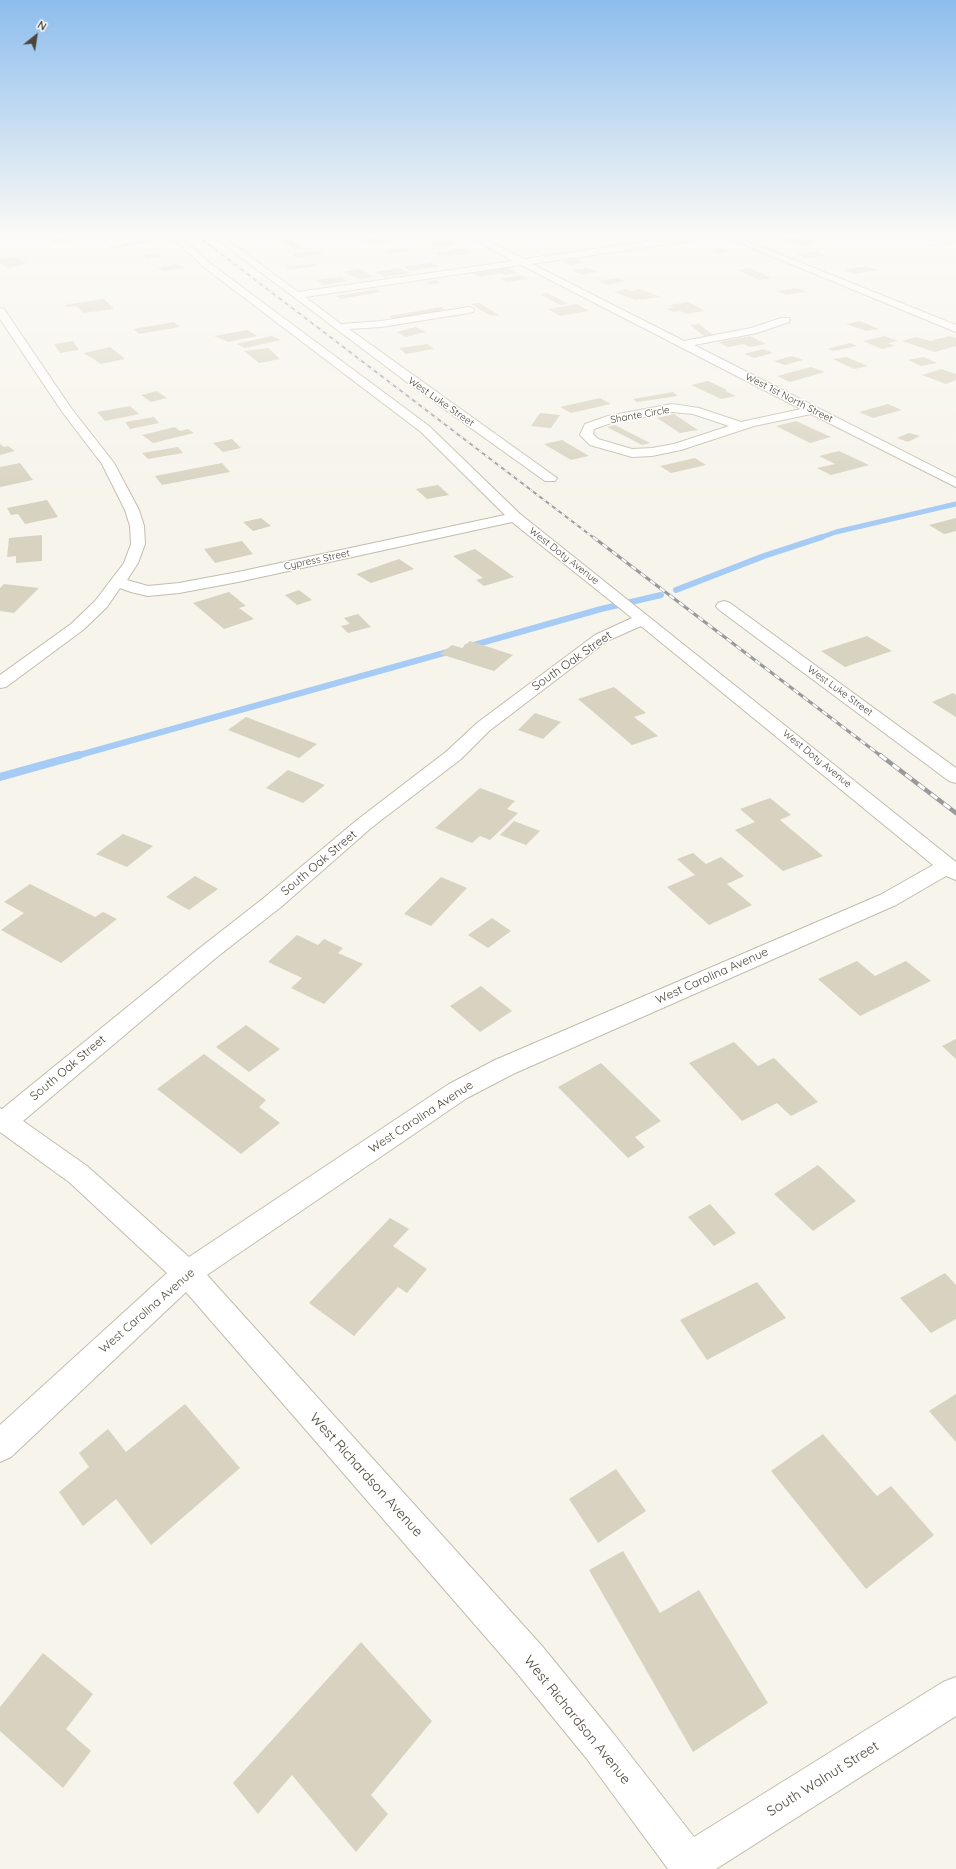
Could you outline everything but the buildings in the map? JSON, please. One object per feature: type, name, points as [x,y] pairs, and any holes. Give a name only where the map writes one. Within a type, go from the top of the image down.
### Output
[{"type":"street","points":[[0,683],[77,627],[101,604],[119,582],[131,563],[138,544],[137,526],[132,510],[108,463],[67,410],[9,324]]},
{"type":"street","name":"West Doty Avenue","points":[[286,324],[425,429],[515,517],[952,869]]},
{"type":"street","name":"West Luke Street","points":[[335,324],[446,406],[550,478]]},
{"type":"street","points":[[339,327],[378,324]]},
{"type":"street","name":"West 1st North Street","points":[[644,324],[956,483]]},
{"type":"street","points":[[683,344],[753,330],[771,324]]},
{"type":"street","points":[[944,324],[956,329]]},
{"type":"street","name":"Shante Circle","points":[[741,426],[695,411],[672,408],[608,420],[589,427],[586,435],[594,442],[611,448],[632,453],[652,452],[677,447],[741,426],[812,410]]},
{"type":"street","points":[[934,472],[949,467]]},
{"type":"street","name":"Cypress Street","points":[[119,582],[148,591],[179,588],[238,577],[515,517]]},
{"type":"street","name":"West Luke Street","points":[[724,606],[956,777]]},
{"type":"street","name":"South Oak Street","points":[[2,1120],[273,902],[369,820],[454,756],[483,727],[601,638],[643,619]]},
{"type":"street","name":"West Carolina Avenue","points":[[0,1446],[150,1305],[187,1273],[227,1248],[458,1091],[504,1067],[888,900],[952,869]]},
{"type":"street","name":"West Richardson Avenue","points":[[2,1120],[78,1174],[187,1273],[529,1659],[600,1746],[691,1866]]},
{"type":"street","name":"South Walnut Street","points":[[691,1866],[956,1695]]},
{"type":"waterway","points":[[820,538],[836,532],[956,504]]},
{"type":"waterway","points":[[676,590],[764,556],[820,538]]},
{"type":"waterway","points":[[467,647],[601,609],[661,595]]},
{"type":"waterway","points":[[76,756],[451,651]]},
{"type":"waterway","points":[[0,777],[79,755]]},
{"type":"railway","points":[[313,324],[594,538]]},
{"type":"railway","points":[[593,537],[881,756]]},
{"type":"railway","points":[[880,755],[956,813]]}]
